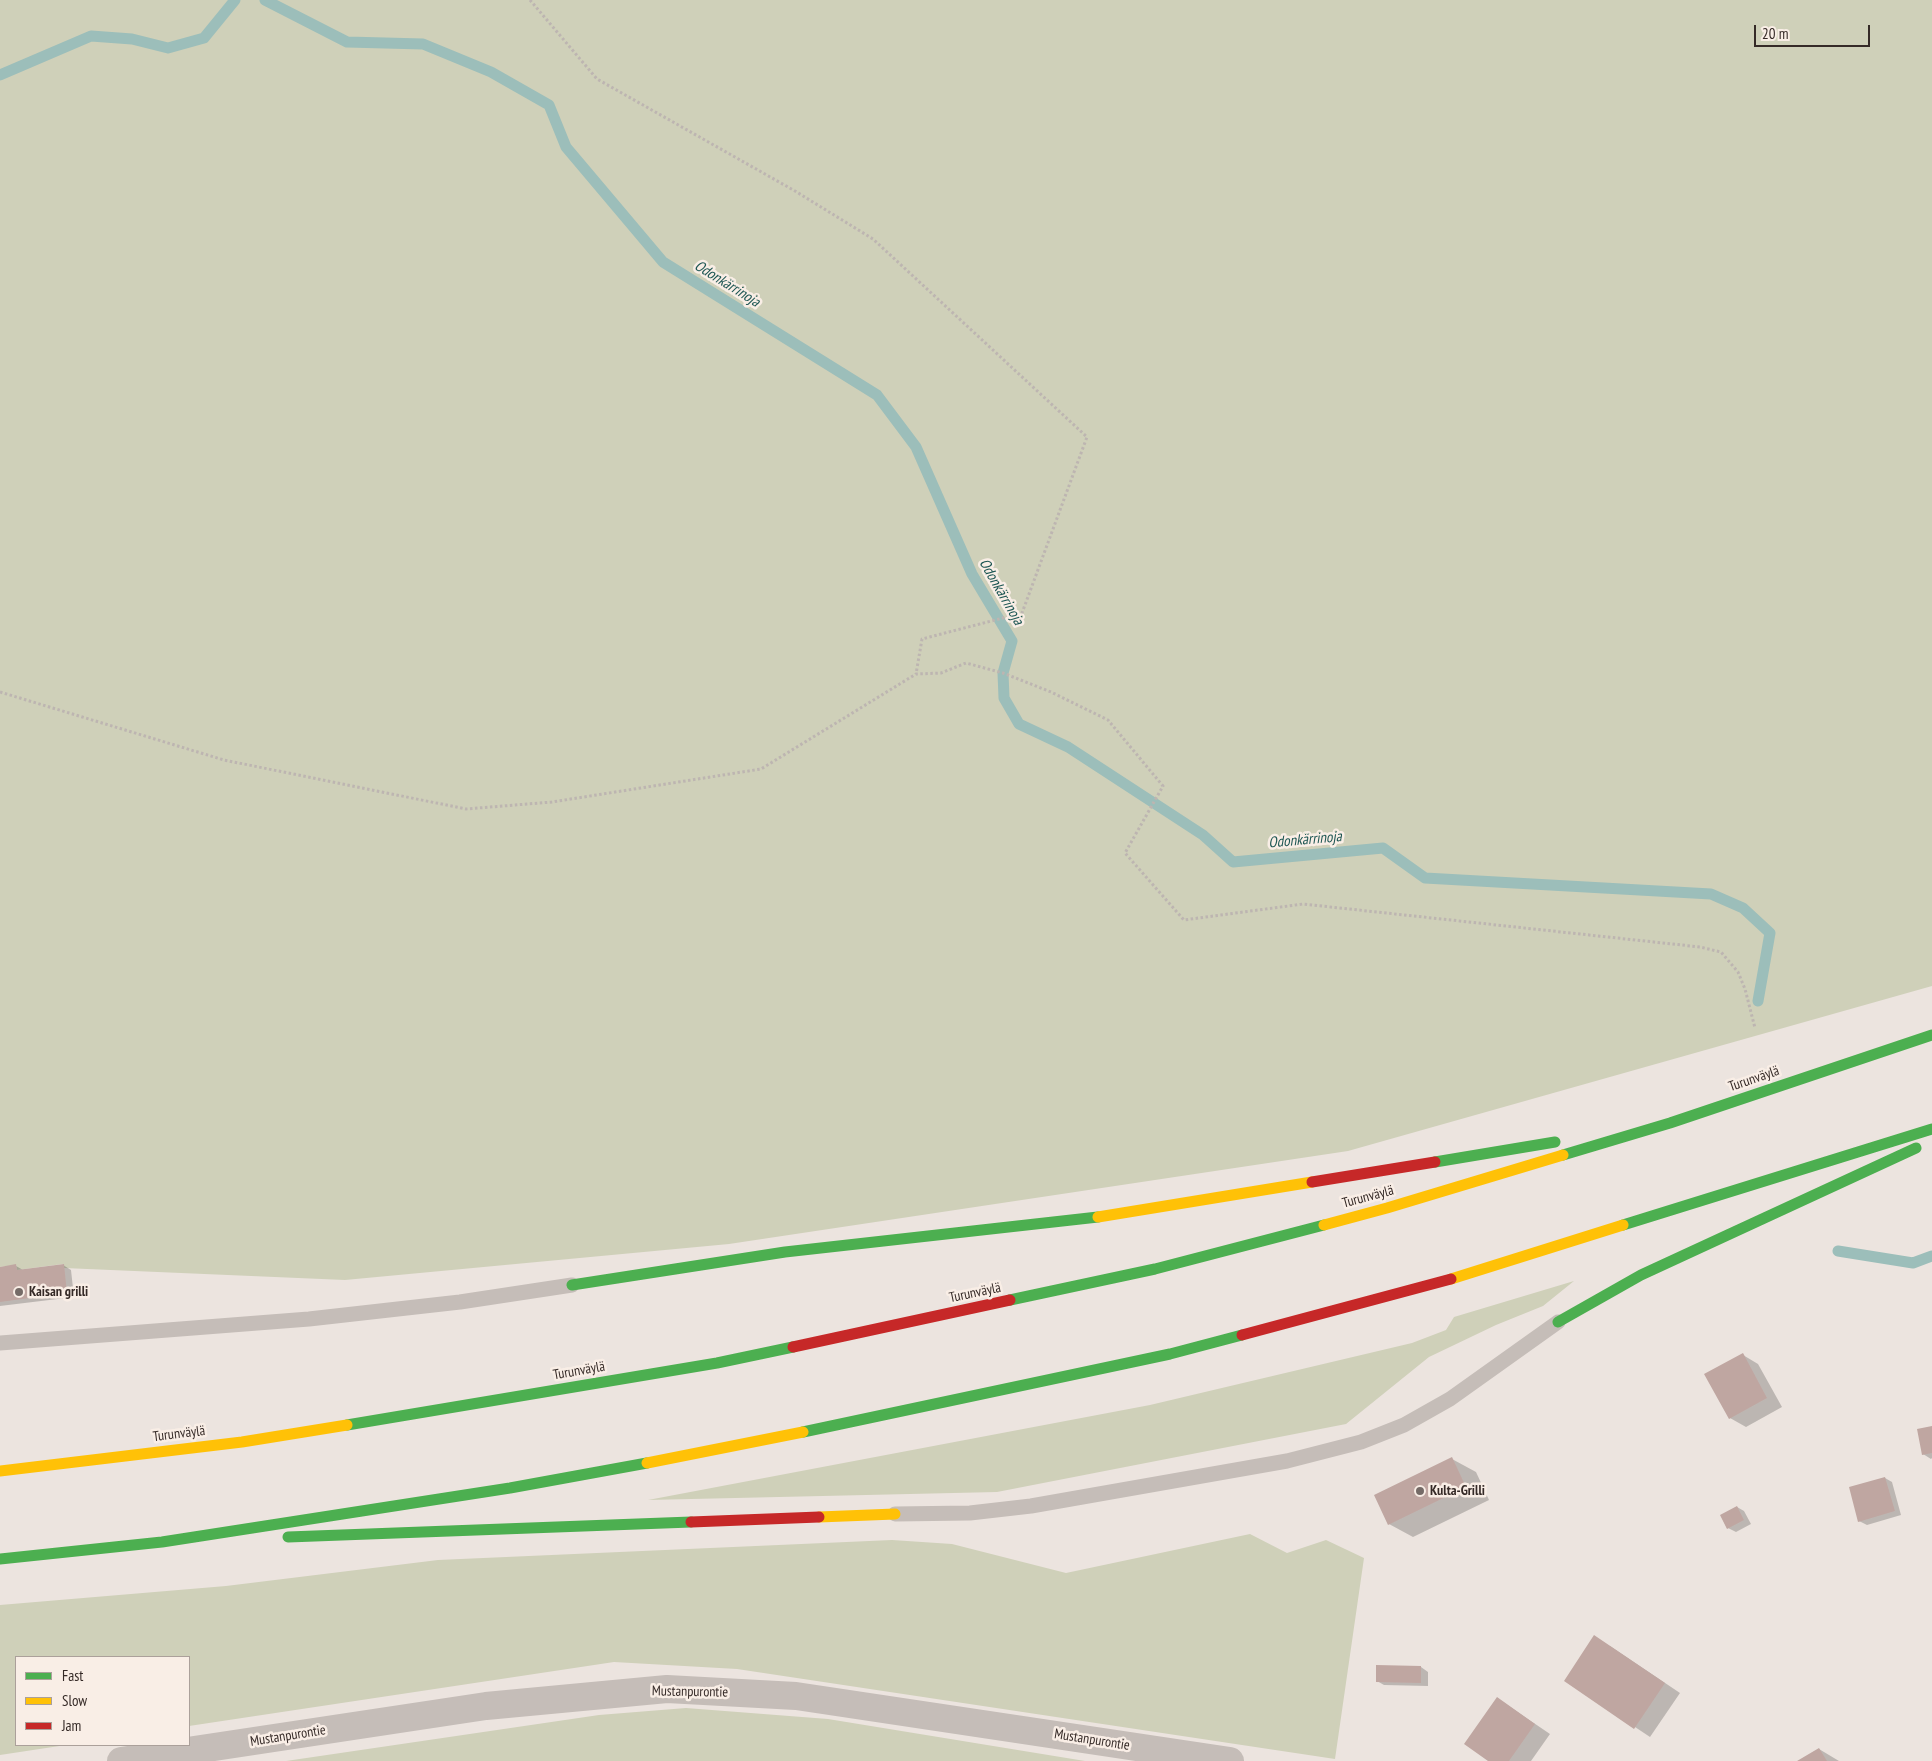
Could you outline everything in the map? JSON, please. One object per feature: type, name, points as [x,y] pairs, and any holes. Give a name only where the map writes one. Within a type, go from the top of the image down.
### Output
[{"type":"highway","name":"Turunväylä","points":[[0,1471],[242,1442],[717,1363],[932,1318],[1174,1264],[1387,1208],[1670,1123],[1932,1035]]},
{"type":"highway","points":[[1582,1137],[1670,1123]]},
{"type":"highway","points":[[0,1559],[162,1542],[500,1489],[730,1448],[1170,1354],[1422,1288],[1932,1129]]},
{"type":"highway","points":[[572,1285],[785,1252],[1022,1227],[1123,1214],[1562,1141]]},
{"type":"highway","points":[[1558,1322],[1641,1275],[1923,1145]]},
{"type":"highway","points":[[281,1538],[895,1514]]},
{"type":"highway","points":[[162,1542],[261,1538]]},
{"type":"street","name":"Mustanpurontie","points":[[121,1761],[486,1706],[667,1689],[796,1696],[1230,1761]]},
{"type":"lane","points":[[0,1343],[308,1319],[460,1302],[572,1285]]},
{"type":"lane","points":[[895,1514],[970,1513],[1031,1506],[1288,1461],[1361,1442],[1404,1425],[1450,1399],[1558,1322]]},
{"type":"path","points":[[530,0],[596,79],[795,192],[873,239],[1087,438],[1022,613],[922,639],[916,674]]},
{"type":"path","points":[[0,692],[224,760],[466,809],[552,802],[761,769],[916,674],[941,673],[966,662],[1004,673],[1044,689],[1108,720],[1163,786],[1125,853],[1184,920],[1302,904],[1700,947],[1721,952],[1738,972],[1745,989],[1755,1028]]},
{"type":"green space","points":[[0,0],[1932,0],[1932,986],[1348,1151],[729,1244],[345,1280],[64,1268],[63,1264],[17,1270],[16,1265],[0,1267]]},
{"type":"green space","points":[[1574,1281],[1543,1306],[1496,1325],[1429,1357],[1346,1424],[997,1492],[648,1500],[1150,1405],[1412,1343],[1446,1330],[1454,1317]]},
{"type":"green space","points":[[1250,1534],[1287,1553],[1326,1540],[1364,1558],[1335,1759],[737,1669],[614,1662],[190,1726],[190,1656],[15,1656],[15,1746],[59,1746],[0,1755],[0,1605],[226,1586],[438,1560],[892,1540],[952,1544],[1066,1573]]},
{"type":"green space","points":[[686,1708],[828,1719],[1085,1761],[286,1761],[599,1715]]},
{"type":"building","points":[[16,1264],[17,1270],[64,1264],[67,1293],[0,1302],[0,1267]]},
{"type":"building","points":[[1743,1353],[1767,1398],[1729,1419],[1704,1374]]},
{"type":"building","points":[[1932,1426],[1932,1453],[1922,1455],[1917,1429]]},
{"type":"building","name":"Kulta-Grilli","points":[[1452,1457],[1466,1487],[1388,1525],[1374,1495]]},
{"type":"building","points":[[1885,1477],[1895,1511],[1858,1522],[1849,1487]]},
{"type":"building","points":[[1737,1506],[1744,1520],[1727,1529],[1720,1515]]},
{"type":"building","points":[[1594,1635],[1665,1683],[1634,1729],[1564,1681]]},
{"type":"building","points":[[1376,1665],[1421,1666],[1421,1683],[1376,1682]]},
{"type":"building","points":[[1497,1697],[1535,1724],[1509,1761],[1488,1761],[1464,1744]]},
{"type":"building","points":[[1819,1748],[1827,1761],[1797,1761]]},
{"type":"waterway","points":[[0,75],[91,36],[132,39],[168,48],[204,38],[235,0]]},
{"type":"waterway","name":"Odonkärrinoja","points":[[265,0],[347,42],[423,44],[491,72],[549,105],[566,147],[663,262],[877,395],[916,447],[972,574],[1012,641],[1003,673],[1004,698],[1019,724],[1068,747],[1203,835],[1233,862],[1383,848],[1425,878],[1711,894],[1743,908],[1770,933],[1758,1001]]},
{"type":"waterway","name":"Odonkärrinoja","points":[[1838,1251],[1913,1263],[1932,1256]]},
{"type":"traffic: fast","points":[[1563,1155],[1670,1123],[1932,1035]]},
{"type":"traffic: fast","points":[[1623,1225],[1932,1129]]},
{"type":"traffic: fast","points":[[1435,1162],[1555,1142]]},
{"type":"traffic: fast","points":[[1558,1322],[1641,1275],[1916,1148]]},
{"type":"traffic: fast","points":[[572,1285],[785,1252],[1098,1217]]},
{"type":"traffic: fast","points":[[1010,1300],[1155,1269],[1324,1225]]},
{"type":"traffic: fast","points":[[803,1432],[1170,1354],[1242,1335]]},
{"type":"traffic: fast","points":[[347,1425],[717,1363],[793,1347]]},
{"type":"traffic: fast","points":[[0,1559],[162,1542],[510,1488],[647,1463]]},
{"type":"traffic: fast","points":[[288,1537],[691,1522]]},
{"type":"traffic: slow","points":[[1324,1225],[1563,1155]]},
{"type":"traffic: slow","points":[[1098,1217],[1312,1182]]},
{"type":"traffic: slow","points":[[1451,1279],[1623,1225]]},
{"type":"traffic: slow","points":[[0,1471],[242,1442],[347,1425]]},
{"type":"traffic: slow","points":[[647,1463],[803,1432]]},
{"type":"traffic: slow","points":[[819,1517],[895,1514]]},
{"type":"traffic: jam","points":[[1312,1182],[1435,1162]]},
{"type":"traffic: jam","points":[[1242,1335],[1451,1279]]},
{"type":"traffic: jam","points":[[793,1347],[1010,1300]]},
{"type":"traffic: jam","points":[[691,1522],[819,1517]]},
{"type":"place","name":"Kaisan grilli","points":[[19,1292]]},
{"type":"place","name":"Kulta-Grilli","points":[[1420,1491]]}]
